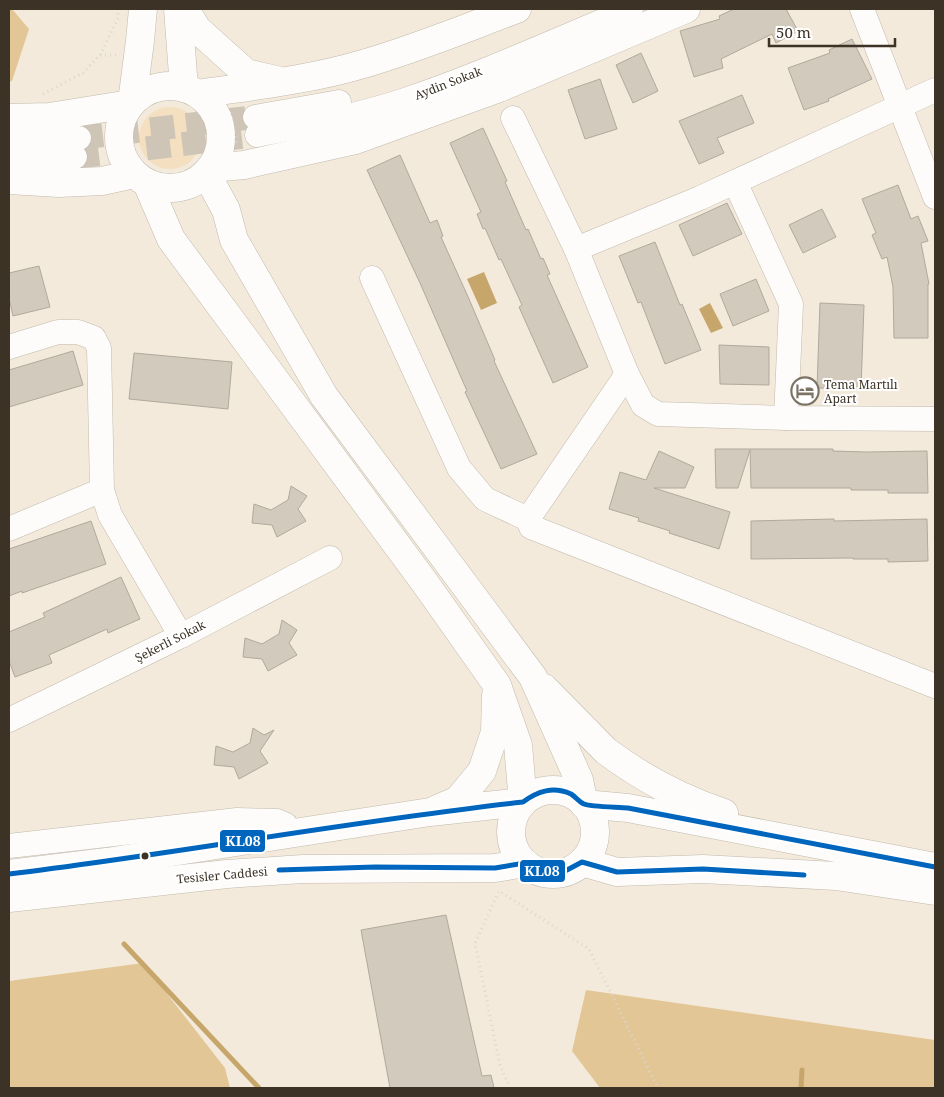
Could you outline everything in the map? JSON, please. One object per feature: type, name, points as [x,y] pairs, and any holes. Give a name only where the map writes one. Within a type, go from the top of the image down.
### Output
[{"type":"main road","points":[[131,103],[143,9]]},
{"type":"main road","points":[[9,180],[59,183],[141,179],[164,188],[182,187],[198,180],[209,170],[219,153],[221,136],[218,120],[210,105],[191,91],[178,9]]},
{"type":"main road","points":[[186,9],[197,29],[246,73],[284,82]]},
{"type":"main road","points":[[517,9],[362,65],[284,82],[226,90],[191,91],[170,85],[156,87],[143,93],[131,103],[122,117],[118,132],[119,147],[124,162],[141,179],[171,239],[425,583],[497,685],[518,745],[523,802]]},
{"type":"main road","points":[[209,170],[244,165],[354,140],[500,88],[686,9]]},
{"type":"main road","points":[[9,118],[49,117],[131,103]]},
{"type":"main road","points":[[209,170],[226,210],[234,240],[324,396],[533,677],[606,751],[660,786],[699,805],[741,819],[799,834],[833,846]]},
{"type":"main road","points":[[533,677],[578,780],[584,804]]},
{"type":"main road","points":[[430,812],[458,800],[482,771],[495,732],[497,685]]},
{"type":"main road","points":[[547,790],[561,791],[573,795],[584,804],[591,815],[594,833],[590,852],[582,862],[572,869],[548,874],[525,864],[516,853],[511,840],[511,826],[515,813],[523,802],[534,794],[547,790]]},
{"type":"main road","points":[[9,874],[104,850],[292,835],[430,812],[523,802]]},
{"type":"main road","points":[[584,804],[628,808],[935,867]]},
{"type":"main road","points":[[582,862],[617,872],[703,869],[836,876],[935,891]]},
{"type":"main road","name":"Tesisler Caddesi","points":[[9,898],[227,874],[303,869],[495,868],[525,864]]},
{"type":"street","name":"Aydin Sokak","points":[[599,9],[400,87],[256,126],[357,114],[404,100],[455,82],[631,9]]},
{"type":"street","points":[[862,9],[902,107],[935,197]]},
{"type":"street","points":[[576,249],[735,182],[902,107],[935,90]]},
{"type":"street","points":[[514,118],[576,249],[627,374],[643,405],[658,414],[786,418],[935,419]]},
{"type":"street","points":[[9,143],[77,147],[9,160]]},
{"type":"street","points":[[735,182],[791,304],[786,418]]},
{"type":"street","points":[[372,278],[458,468],[485,499],[528,519],[531,527],[935,686]]},
{"type":"street","points":[[9,347],[58,332],[78,332],[94,338],[99,348],[102,490],[110,515],[181,636]]},
{"type":"street","points":[[528,519],[627,374]]},
{"type":"street","points":[[9,529],[102,490]]},
{"type":"street","name":"Şekerli Sokak","points":[[9,720],[181,636],[330,558]]},
{"type":"street","points":[[9,846],[104,850]]},
{"type":"path","points":[[100,55],[118,18],[118,9]]},
{"type":"path","points":[[226,90],[239,158],[244,165]]},
{"type":"path","points":[[510,1088],[500,1065],[475,943],[499,891],[589,949],[658,1088]]},
{"type":"shaded area","points":[[9,9],[12,9],[29,29],[12,81],[9,82]]},
{"type":"shaded area","points":[[170,107],[182,109],[192,116],[199,126],[201,138],[199,150],[192,160],[182,167],[170,169],[158,167],[148,160],[141,150],[139,138],[141,126],[148,116],[158,109]]},
{"type":"shaded area","points":[[484,272],[497,303],[481,310],[467,279]]},
{"type":"shaded area","points":[[710,303],[723,328],[711,333],[699,309]]},
{"type":"shaded area","points":[[143,963],[225,1068],[230,1088],[9,1088],[9,981]]},
{"type":"shaded area","points":[[586,990],[935,1040],[935,1088],[600,1088],[572,1051]]},
{"type":"building","points":[[734,9],[786,9],[798,31],[776,43],[772,34],[721,59],[723,68],[694,77],[680,31],[720,19],[719,16]]},
{"type":"building","points":[[852,39],[872,79],[828,99],[829,101],[804,110],[788,68],[830,53],[829,50]]},
{"type":"building","points":[[641,53],[658,91],[633,103],[616,65]]},
{"type":"building","points":[[600,79],[617,129],[585,139],[568,90]]},
{"type":"building","points":[[742,95],[754,123],[717,138],[724,153],[699,164],[679,121]]},
{"type":"building","points":[[483,128],[507,181],[505,182],[526,230],[528,229],[541,259],[543,258],[550,274],[547,275],[588,367],[553,383],[519,307],[522,305],[501,259],[499,260],[485,228],[483,229],[477,214],[481,212],[450,143]]},
{"type":"building","points":[[400,155],[430,223],[437,220],[443,236],[441,237],[494,361],[537,454],[501,469],[465,392],[467,391],[420,283],[367,170]]},
{"type":"building","points":[[898,185],[911,219],[918,216],[928,241],[921,243],[929,284],[928,338],[894,338],[893,287],[887,257],[882,259],[872,235],[876,233],[862,199]]},
{"type":"building","points":[[727,203],[742,234],[693,256],[679,225]]},
{"type":"building","points":[[822,209],[836,237],[803,253],[789,225]]},
{"type":"building","points":[[655,242],[680,305],[682,304],[701,350],[665,364],[641,302],[638,303],[619,256]]},
{"type":"building","points":[[39,266],[50,307],[13,316],[9,298],[9,273]]},
{"type":"building","points":[[756,279],[769,311],[733,326],[720,294]]},
{"type":"building","points":[[820,303],[864,305],[861,389],[817,388]]},
{"type":"building","points":[[719,345],[769,347],[769,385],[720,384]]},
{"type":"building","points":[[73,351],[83,385],[9,407],[9,370]]},
{"type":"building","points":[[134,353],[232,362],[228,409],[129,399]]},
{"type":"building","points":[[715,449],[833,449],[833,451],[867,452],[927,451],[928,493],[888,493],[888,490],[851,490],[851,488],[751,488],[750,450],[738,488],[716,488]]},
{"type":"building","points":[[659,451],[694,467],[685,488],[654,488],[730,512],[719,549],[669,533],[670,531],[638,521],[639,518],[609,509],[620,472],[646,480]]},
{"type":"building","points":[[291,486],[307,496],[298,509],[306,521],[277,537],[272,525],[252,523],[254,504],[271,510],[288,500]]},
{"type":"building","points":[[834,519],[834,521],[927,519],[928,561],[888,562],[888,559],[853,558],[751,559],[751,521]]},
{"type":"building","points":[[91,521],[106,564],[9,596],[9,549]]},
{"type":"building","points":[[121,577],[140,619],[108,633],[107,629],[49,655],[52,663],[15,677],[9,661],[9,632],[45,617],[43,613]]},
{"type":"building","points":[[282,620],[297,630],[289,643],[297,655],[268,671],[262,659],[243,657],[245,638],[262,644],[279,634]]},
{"type":"building","points":[[253,728],[264,735],[274,730],[260,751],[268,763],[239,779],[234,767],[214,765],[216,746],[233,752],[250,743]]},
{"type":"building","points":[[446,915],[482,1076],[491,1075],[494,1088],[390,1088],[361,930]]},
{"type":"waterway","points":[[124,944],[259,1088]]},
{"type":"waterway","points":[[801,1088],[802,1070]]},
{"type":"tunnel","points":[[79,138],[255,117]]},
{"type":"tunnel","points":[[75,157],[257,135]]},
{"type":"transit line","name":"KL08","points":[[9,874],[138,857],[394,818],[523,802],[534,795],[552,790],[571,794],[582,803],[588,805],[628,808],[935,867]]},
{"type":"transit line","name":"KL08","points":[[279,870],[375,867],[495,868],[525,863],[540,871],[554,873],[567,870],[582,862],[617,872],[703,869],[804,875]]},
{"type":"place","name":"Tema Martılı Apart","points":[[805,391]]}]
